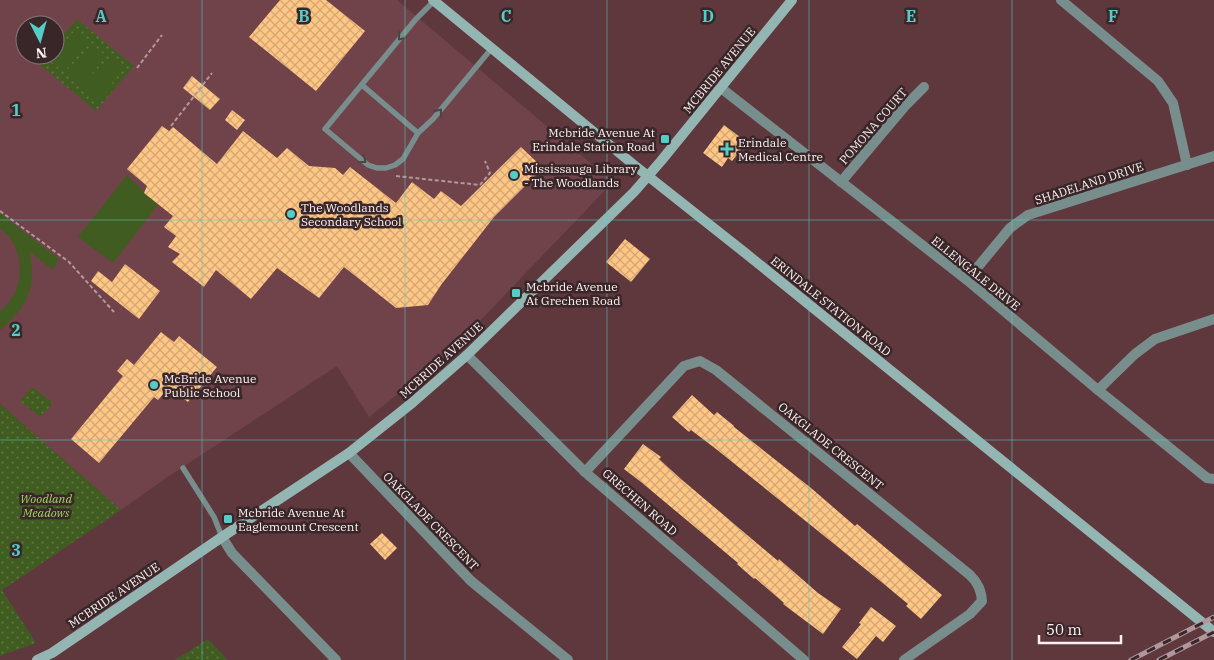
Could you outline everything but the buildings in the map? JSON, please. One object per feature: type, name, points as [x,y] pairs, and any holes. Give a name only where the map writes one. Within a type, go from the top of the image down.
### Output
[{"type":"street","name":"ERINDALE STATION ROAD","points":[[433,0],[1214,632]]},
{"type":"street","name":"MCBRIDE AVENUE","points":[[37,660],[52,653],[349,453],[412,403],[467,355],[607,218],[648,175],[792,0]]},
{"type":"street","points":[[1061,0],[1158,82],[1173,103],[1187,165]]},
{"type":"street","name":"POMONA COURT","points":[[841,182],[905,106],[924,87]]},
{"type":"street","name":"ELLENGALE DRIVE","points":[[721,88],[967,280],[1207,478],[1214,479]]},
{"type":"street","name":"SHADELAND DRIVE","points":[[967,280],[1010,228],[1028,215],[1214,156]]},
{"type":"street","points":[[1098,390],[1135,354],[1155,339],[1214,319]]},
{"type":"street","name":"GRECHEN ROAD","points":[[467,355],[585,472],[804,660]]},
{"type":"street","name":"OAKGLADE CRESCENT","points":[[585,472],[684,366],[700,361],[716,370],[970,574],[977,582],[982,602],[970,614],[904,660]]},
{"type":"street","name":"OAKGLADE CRESCENT","points":[[349,453],[471,581],[568,660]]},
{"type":"street","points":[[222,537],[232,553],[336,660]]},
{"type":"lane","points":[[433,0],[325,130],[368,165],[386,168],[395,165],[403,159],[418,132],[433,119],[492,48]]},
{"type":"lane","points":[[362,85],[418,132]]},
{"type":"lane","points":[[183,468],[214,517],[222,537]]},
{"type":"path","points":[[137,68],[162,35]]},
{"type":"path","points":[[171,126],[212,73]]},
{"type":"path","points":[[396,176],[480,185],[490,173],[486,161]]},
{"type":"path","points":[[0,211],[69,262],[114,312]]},
{"type":"shaded area","name":"The Woodlands Secondary School","points":[[0,0],[397,0],[613,182],[450,352],[369,417],[337,366],[169,476],[121,510],[0,404]]},
{"type":"green space","points":[[77,19],[134,66],[96,111],[40,65],[65,65],[65,33]]},
{"type":"green space","points":[[75,30],[89,42],[64,72],[55,65],[65,65],[65,42]]},
{"type":"green space","points":[[92,44],[106,56],[82,86],[68,75]]},
{"type":"green space","points":[[109,58],[123,69],[99,100],[85,89]]},
{"type":"green space","points":[[127,175],[158,205],[113,263],[78,237]]},
{"type":"green space","points":[[0,213],[59,259],[53,270],[30,252],[32,280],[28,296],[19,311],[0,330],[0,311],[15,292],[19,281],[20,269],[19,257],[15,246],[9,236],[0,228]]},
{"type":"green space","points":[[32,387],[53,403],[40,417],[20,401]]},
{"type":"green space","name":"Woodland Meadows","points":[[0,404],[121,510],[2,590],[36,643],[0,656]]},
{"type":"green space","points":[[208,639],[228,660],[175,660]]},
{"type":"railway","points":[[1131,660],[1214,617]]},
{"type":"railway","points":[[1159,660],[1214,632]]},
{"type":"place","name":"Mcbride Avenue At Erindale Station Road","points":[[665,139]]},
{"type":"place","name":"Erindale Medical Centre","points":[[727,149]]},
{"type":"place","name":"Mississauga Library - The Woodlands","points":[[514,175]]},
{"type":"place","name":"The Woodlands Secondary School","points":[[291,214]]},
{"type":"place","name":"Mcbride Avenue At Grechen Road","points":[[516,293]]},
{"type":"place","name":"McBride Avenue Public School","points":[[154,385]]},
{"type":"place","name":"Mcbride Avenue At Eaglemount Crescent","points":[[228,519]]}]
